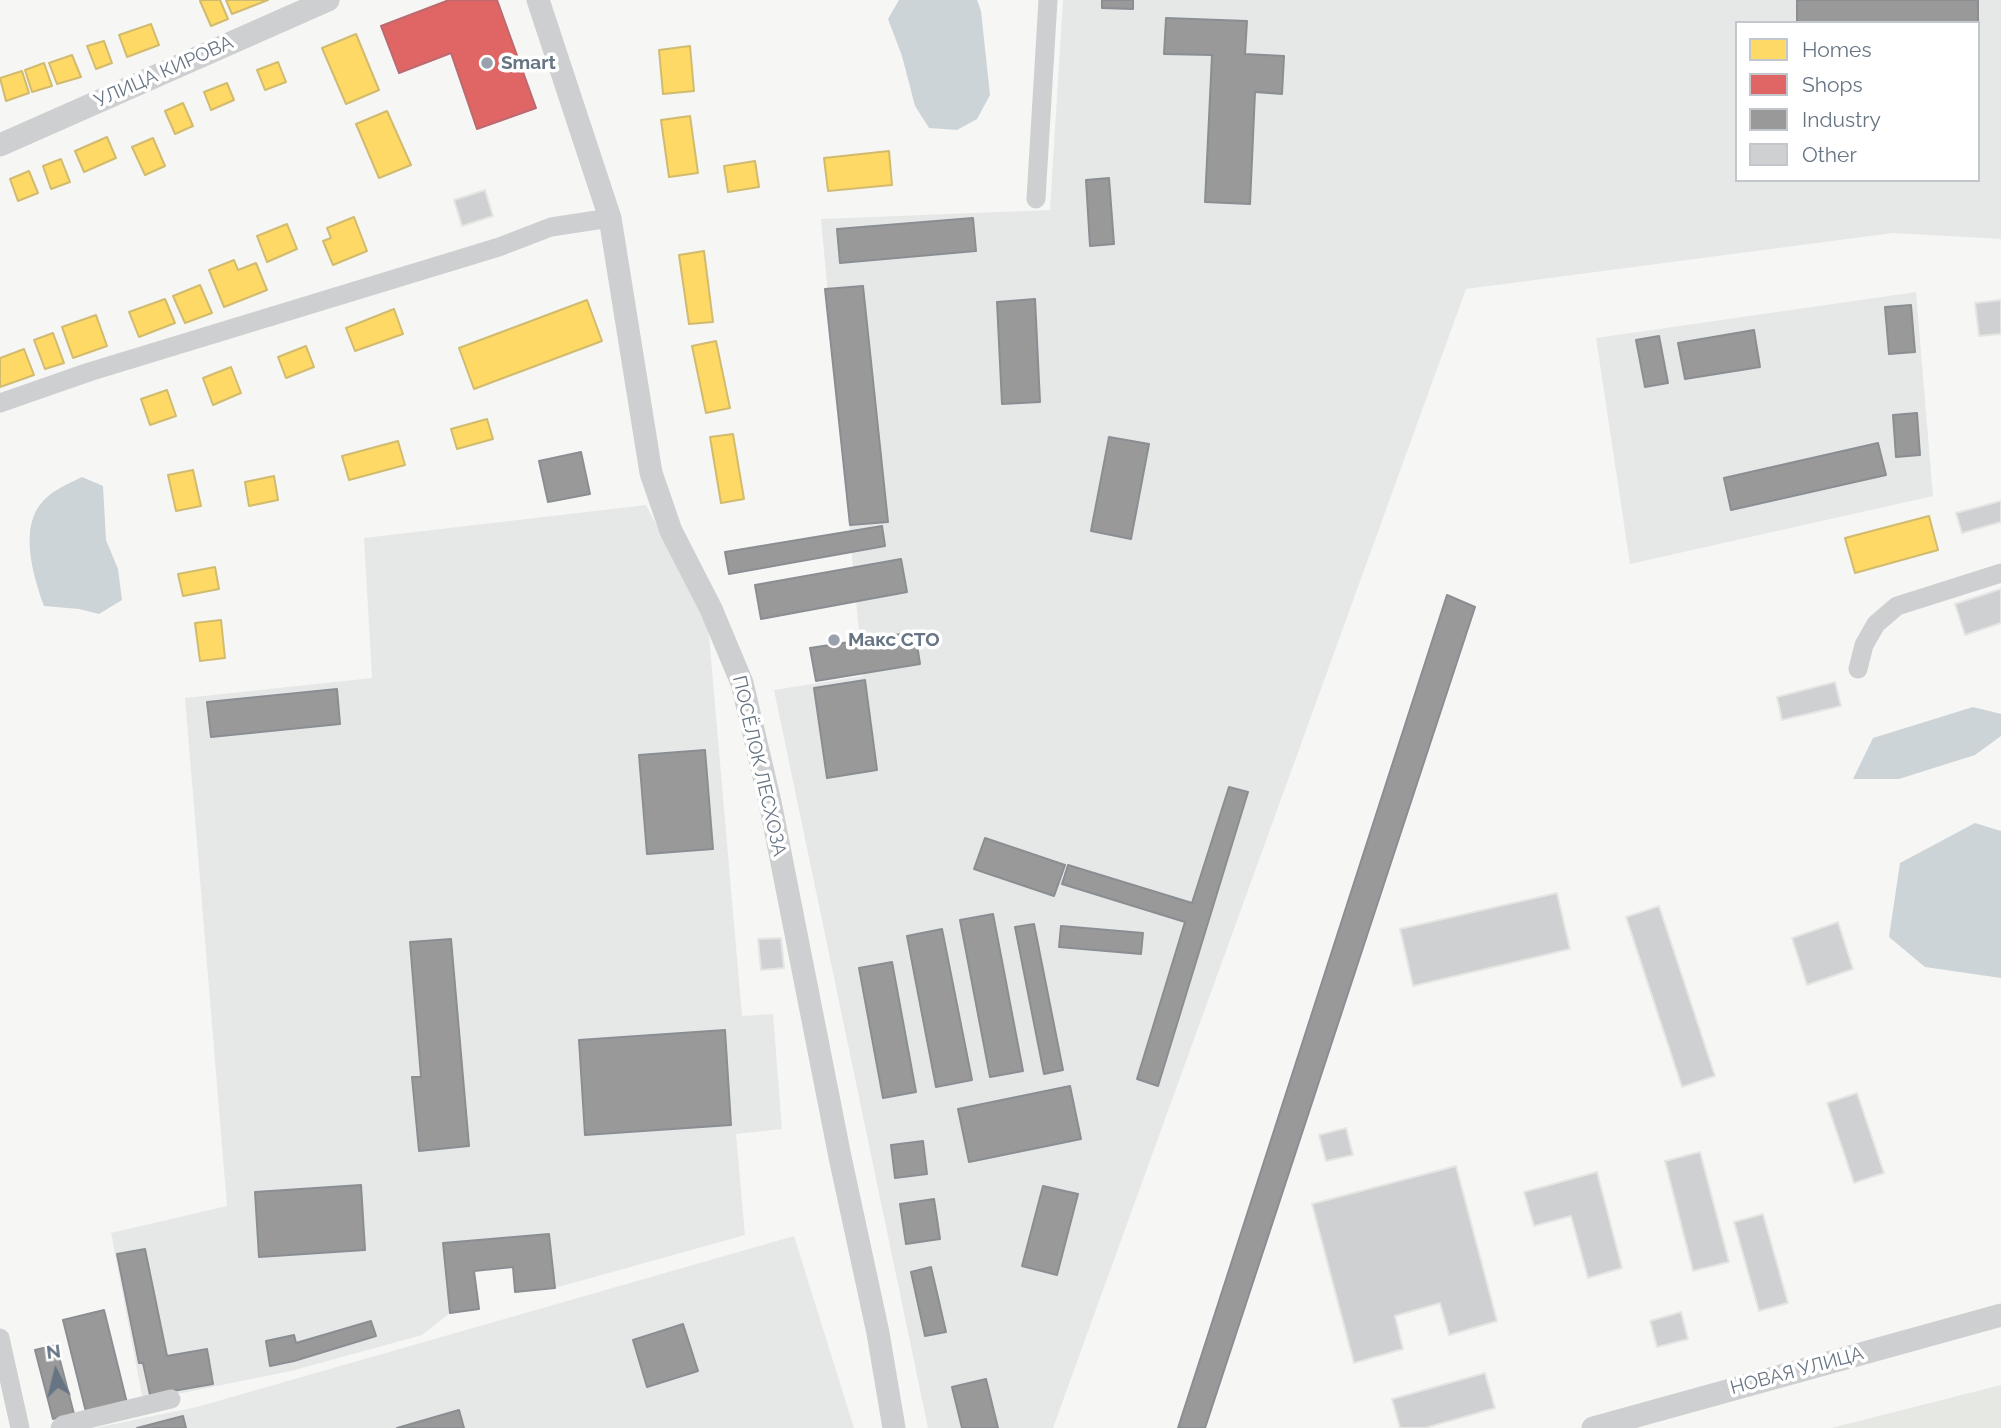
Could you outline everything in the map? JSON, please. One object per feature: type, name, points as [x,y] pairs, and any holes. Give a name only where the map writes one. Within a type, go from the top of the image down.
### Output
[{"type":"street","name":"УЛИЦА КИРОВА","points":[[0,145],[328,0]]},
{"type":"street","name":"ПОСЁЛОК ЛЕСХОЗА","points":[[538,0],[610,218],[651,473],[671,531],[711,609],[742,684],[755,736],[878,1333],[894,1428]]},
{"type":"street","points":[[1036,198],[1048,0]]},
{"type":"street","points":[[0,403],[89,372],[499,247],[551,227],[610,218]]},
{"type":"street","points":[[1858,669],[1864,645],[1876,624],[1897,606],[2001,573]]},
{"type":"street","name":"НОВАЯ УЛИЦА","points":[[1594,1428],[2001,1315]]},
{"type":"street","points":[[0,1338],[20,1428]]},
{"type":"street","points":[[60,1428],[63,1425],[171,1399]]},
{"type":"shaded area","points":[[899,0],[977,0],[981,11],[990,95],[977,119],[957,130],[929,128],[915,106],[902,56],[888,19]]},
{"type":"shaded area","points":[[1063,0],[2001,0],[2001,239],[1893,233],[1466,289],[1053,1428],[928,1428],[774,690],[863,676],[821,219],[1050,210]]},
{"type":"shaded area","points":[[1916,292],[1933,496],[1630,564],[1596,338]]},
{"type":"shaded area","points":[[82,477],[103,486],[106,540],[118,569],[122,600],[99,614],[44,606],[30,552],[31,523],[36,511],[52,493]]},
{"type":"shaded area","points":[[646,505],[708,624],[742,1016],[773,1014],[782,1129],[736,1134],[745,1235],[555,1288],[549,1234],[443,1244],[450,1313],[422,1335],[291,1371],[143,1401],[111,1233],[227,1206],[185,698],[372,678],[364,538]]},
{"type":"shaded area","points":[[1973,707],[2001,714],[2001,736],[1975,755],[1899,779],[1853,779],[1873,738]]},
{"type":"shaded area","points":[[1975,823],[2001,831],[2001,978],[1925,967],[1889,937],[1900,863]]},
{"type":"shaded area","points":[[794,1236],[854,1428],[95,1428],[197,1407]]},
{"type":"shaded area","points":[[2001,1385],[2001,1428],[1831,1428]]},
{"type":"building: Homes","points":[[220,0],[228,19],[211,26],[200,1]]},
{"type":"building: Homes","points":[[226,0],[268,0],[232,14]]},
{"type":"building: Homes","points":[[151,24],[159,45],[127,57],[119,35]]},
{"type":"building: Homes","points":[[356,34],[379,90],[346,104],[322,48]]},
{"type":"building: Homes","points":[[104,41],[112,63],[96,69],[87,46]]},
{"type":"building: Homes","points":[[690,46],[694,91],[663,94],[659,50]]},
{"type":"building: Homes","points":[[72,55],[81,77],[57,84],[49,63]]},
{"type":"building: Homes","points":[[278,62],[286,82],[265,90],[257,70]]},
{"type":"building: Homes","points":[[44,63],[52,86],[32,92],[25,70]]},
{"type":"building: Homes","points":[[22,71],[29,93],[6,101],[0,78]]},
{"type":"building: Homes","points":[[227,83],[234,100],[211,110],[204,92]]},
{"type":"building: Homes","points":[[183,103],[193,126],[175,134],[165,111]]},
{"type":"building: Homes","points":[[387,111],[411,165],[379,178],[356,124]]},
{"type":"building: Homes","points":[[690,116],[698,173],[669,177],[661,120]]},
{"type":"building: Homes","points":[[107,137],[116,158],[84,172],[75,151]]},
{"type":"building: Homes","points":[[153,138],[165,166],[145,175],[132,147]]},
{"type":"building: Homes","points":[[889,151],[892,185],[828,191],[824,158]]},
{"type":"building: Homes","points":[[61,159],[70,182],[51,189],[43,166]]},
{"type":"building: Homes","points":[[755,161],[759,187],[728,192],[724,166]]},
{"type":"building: Homes","points":[[29,171],[38,193],[18,201],[10,179]]},
{"type":"building: Homes","points":[[354,217],[367,251],[333,265],[323,241],[331,238],[327,228]]},
{"type":"building: Homes","points":[[287,224],[297,249],[267,262],[257,236]]},
{"type":"building: Homes","points":[[704,251],[713,322],[689,324],[679,255]]},
{"type":"building: Homes","points":[[234,260],[238,270],[256,263],[267,290],[224,307],[209,270]]},
{"type":"building: Homes","points":[[200,285],[212,313],[185,323],[173,296]]},
{"type":"building: Homes","points":[[165,299],[175,323],[139,337],[129,312]]},
{"type":"building: Homes","points":[[587,300],[602,341],[474,389],[459,348]]},
{"type":"building: Homes","points":[[394,309],[403,334],[355,351],[346,328]]},
{"type":"building: Homes","points":[[96,315],[107,346],[73,358],[62,327]]},
{"type":"building: Homes","points":[[53,333],[64,363],[45,369],[34,340]]},
{"type":"building: Homes","points":[[716,341],[730,408],[706,413],[692,346]]},
{"type":"building: Homes","points":[[306,346],[314,367],[286,378],[278,357]]},
{"type":"building: Homes","points":[[24,349],[34,375],[0,387],[0,358]]},
{"type":"building: Homes","points":[[231,367],[241,393],[213,405],[203,378]]},
{"type":"building: Homes","points":[[167,390],[176,416],[150,425],[141,399]]},
{"type":"building: Homes","points":[[487,419],[493,439],[457,449],[451,429]]},
{"type":"building: Homes","points":[[733,434],[744,499],[721,503],[710,437]]},
{"type":"building: Homes","points":[[398,441],[405,465],[349,480],[342,456]]},
{"type":"building: Homes","points":[[193,470],[201,506],[176,511],[168,475]]},
{"type":"building: Homes","points":[[274,476],[278,500],[249,506],[245,482]]},
{"type":"building: Homes","points":[[1929,516],[1938,550],[1855,573],[1845,538]]},
{"type":"building: Homes","points":[[215,567],[219,589],[183,596],[178,574]]},
{"type":"building: Homes","points":[[221,620],[225,658],[200,661],[195,623]]},
{"type":"building: Shops","name":"Smart","points":[[449,0],[497,0],[536,108],[477,129],[451,53],[399,73],[381,26]]},
{"type":"building: Industry","points":[[1102,0],[1133,0],[1133,9],[1102,8]]},
{"type":"building: Industry","points":[[1797,0],[1978,0],[1978,21],[1797,21]]},
{"type":"building: Industry","points":[[1166,18],[1247,21],[1245,54],[1284,56],[1282,94],[1255,92],[1250,204],[1205,202],[1212,55],[1164,54]]},
{"type":"building: Industry","points":[[1109,178],[1114,244],[1090,246],[1086,180]]},
{"type":"building: Industry","points":[[973,218],[976,251],[840,263],[837,229]]},
{"type":"building: Industry","points":[[863,286],[888,522],[850,525],[825,289]]},
{"type":"building: Industry","points":[[1035,299],[1040,402],[1002,404],[997,302]]},
{"type":"building: Industry","points":[[1911,305],[1915,352],[1889,354],[1885,307]]},
{"type":"building: Industry","points":[[1754,330],[1760,367],[1685,379],[1678,343]]},
{"type":"building: Industry","points":[[1659,336],[1668,383],[1645,387],[1636,340]]},
{"type":"building: Industry","points":[[1917,413],[1920,455],[1896,457],[1893,415]]},
{"type":"building: Industry","points":[[1109,437],[1149,444],[1131,539],[1091,531]]},
{"type":"building: Industry","points":[[1878,443],[1886,475],[1731,510],[1724,478]]},
{"type":"building: Industry","points":[[581,452],[590,494],[548,502],[539,461]]},
{"type":"building: Industry","points":[[882,526],[885,546],[729,574],[725,552]]},
{"type":"building: Industry","points":[[901,559],[907,592],[761,619],[755,585]]},
{"type":"building: Industry","points":[[1447,595],[1475,607],[1205,1428],[1178,1428]]},
{"type":"building: Industry","points":[[915,632],[920,664],[816,681],[810,648]]},
{"type":"building: Industry","points":[[865,680],[877,770],[827,778],[814,688]]},
{"type":"building: Industry","points":[[337,689],[340,724],[211,737],[207,702]]},
{"type":"building: Industry","points":[[705,750],[713,849],[647,854],[639,755]]},
{"type":"building: Industry","points":[[1229,787],[1248,792],[1158,1086],[1137,1079],[1185,922],[1062,884],[1068,865],[1192,903]]},
{"type":"building: Industry","points":[[985,838],[1065,865],[1054,896],[974,869]]},
{"type":"building: Industry","points":[[993,914],[1023,1071],[990,1077],[960,920]]},
{"type":"building: Industry","points":[[1034,924],[1063,1070],[1044,1074],[1015,927]]},
{"type":"building: Industry","points":[[1061,926],[1143,933],[1141,954],[1059,947]]},
{"type":"building: Industry","points":[[942,929],[972,1080],[936,1087],[907,936]]},
{"type":"building: Industry","points":[[451,939],[469,1146],[419,1151],[412,1077],[421,1077],[410,942]]},
{"type":"building: Industry","points":[[892,962],[916,1092],[883,1098],[859,968]]},
{"type":"building: Industry","points":[[725,1030],[731,1125],[585,1135],[579,1040]]},
{"type":"building: Industry","points":[[1070,1086],[1081,1139],[969,1162],[958,1109]]},
{"type":"building: Industry","points":[[923,1141],[927,1174],[895,1178],[891,1145]]},
{"type":"building: Industry","points":[[361,1185],[365,1250],[259,1257],[255,1192]]},
{"type":"building: Industry","points":[[1043,1186],[1078,1194],[1057,1275],[1022,1266]]},
{"type":"building: Industry","points":[[934,1199],[940,1239],[906,1244],[900,1204]]},
{"type":"building: Industry","points":[[549,1234],[555,1288],[515,1292],[513,1267],[474,1271],[479,1309],[450,1313],[443,1243]]},
{"type":"building: Industry","points":[[145,1249],[167,1356],[207,1349],[213,1384],[150,1395],[143,1363],[139,1363],[117,1254]]},
{"type":"building: Industry","points":[[931,1267],[946,1332],[925,1336],[911,1272]]},
{"type":"building: Industry","points":[[104,1310],[127,1403],[86,1412],[63,1320]]},
{"type":"building: Industry","points":[[371,1321],[376,1336],[270,1366],[266,1341],[294,1335],[296,1343]]},
{"type":"building: Industry","points":[[683,1324],[698,1371],[647,1387],[633,1340]]},
{"type":"building: Industry","points":[[56,1345],[74,1414],[53,1419],[35,1350]]},
{"type":"building: Industry","points":[[986,1379],[998,1428],[962,1428],[952,1387]]},
{"type":"building: Industry","points":[[459,1410],[464,1428],[397,1428]]},
{"type":"building: Industry","points":[[183,1416],[186,1428],[137,1428]]},
{"type":"building: Other","points":[[485,190],[493,216],[462,226],[454,200]]},
{"type":"building: Other","points":[[2001,300],[2001,334],[1979,336],[1975,303]]},
{"type":"building: Other","points":[[2001,501],[2001,522],[1962,533],[1956,513]]},
{"type":"building: Other","points":[[2001,589],[2001,623],[1965,635],[1955,604]]},
{"type":"building: Other","points":[[1835,682],[1841,706],[1782,720],[1777,697]]},
{"type":"building: Other","points":[[1557,893],[1570,949],[1413,986],[1400,929]]},
{"type":"building: Other","points":[[1659,906],[1715,1076],[1682,1087],[1626,917]]},
{"type":"building: Other","points":[[1838,922],[1853,969],[1807,985],[1792,938]]},
{"type":"building: Other","points":[[781,938],[784,968],[761,970],[758,939]]},
{"type":"building: Other","points":[[1857,1093],[1884,1173],[1854,1183],[1827,1103]]},
{"type":"building: Other","points":[[1346,1128],[1353,1155],[1326,1161],[1319,1135]]},
{"type":"building: Other","points":[[1700,1152],[1729,1262],[1693,1271],[1665,1161]]},
{"type":"building: Other","points":[[1456,1166],[1497,1321],[1449,1335],[1440,1303],[1395,1316],[1403,1349],[1354,1363],[1312,1204]]},
{"type":"building: Other","points":[[1597,1172],[1622,1268],[1588,1278],[1571,1216],[1534,1226],[1524,1192]]},
{"type":"building: Other","points":[[1763,1214],[1788,1303],[1759,1311],[1734,1222]]},
{"type":"building: Other","points":[[1681,1312],[1688,1339],[1657,1347],[1650,1321]]},
{"type":"building: Other","points":[[1485,1373],[1495,1408],[1425,1428],[1400,1428],[1392,1399]]},
{"type":"place","name":"Smart","points":[[487,63]]},
{"type":"place","name":"Макс СТО","points":[[834,640]]}]
